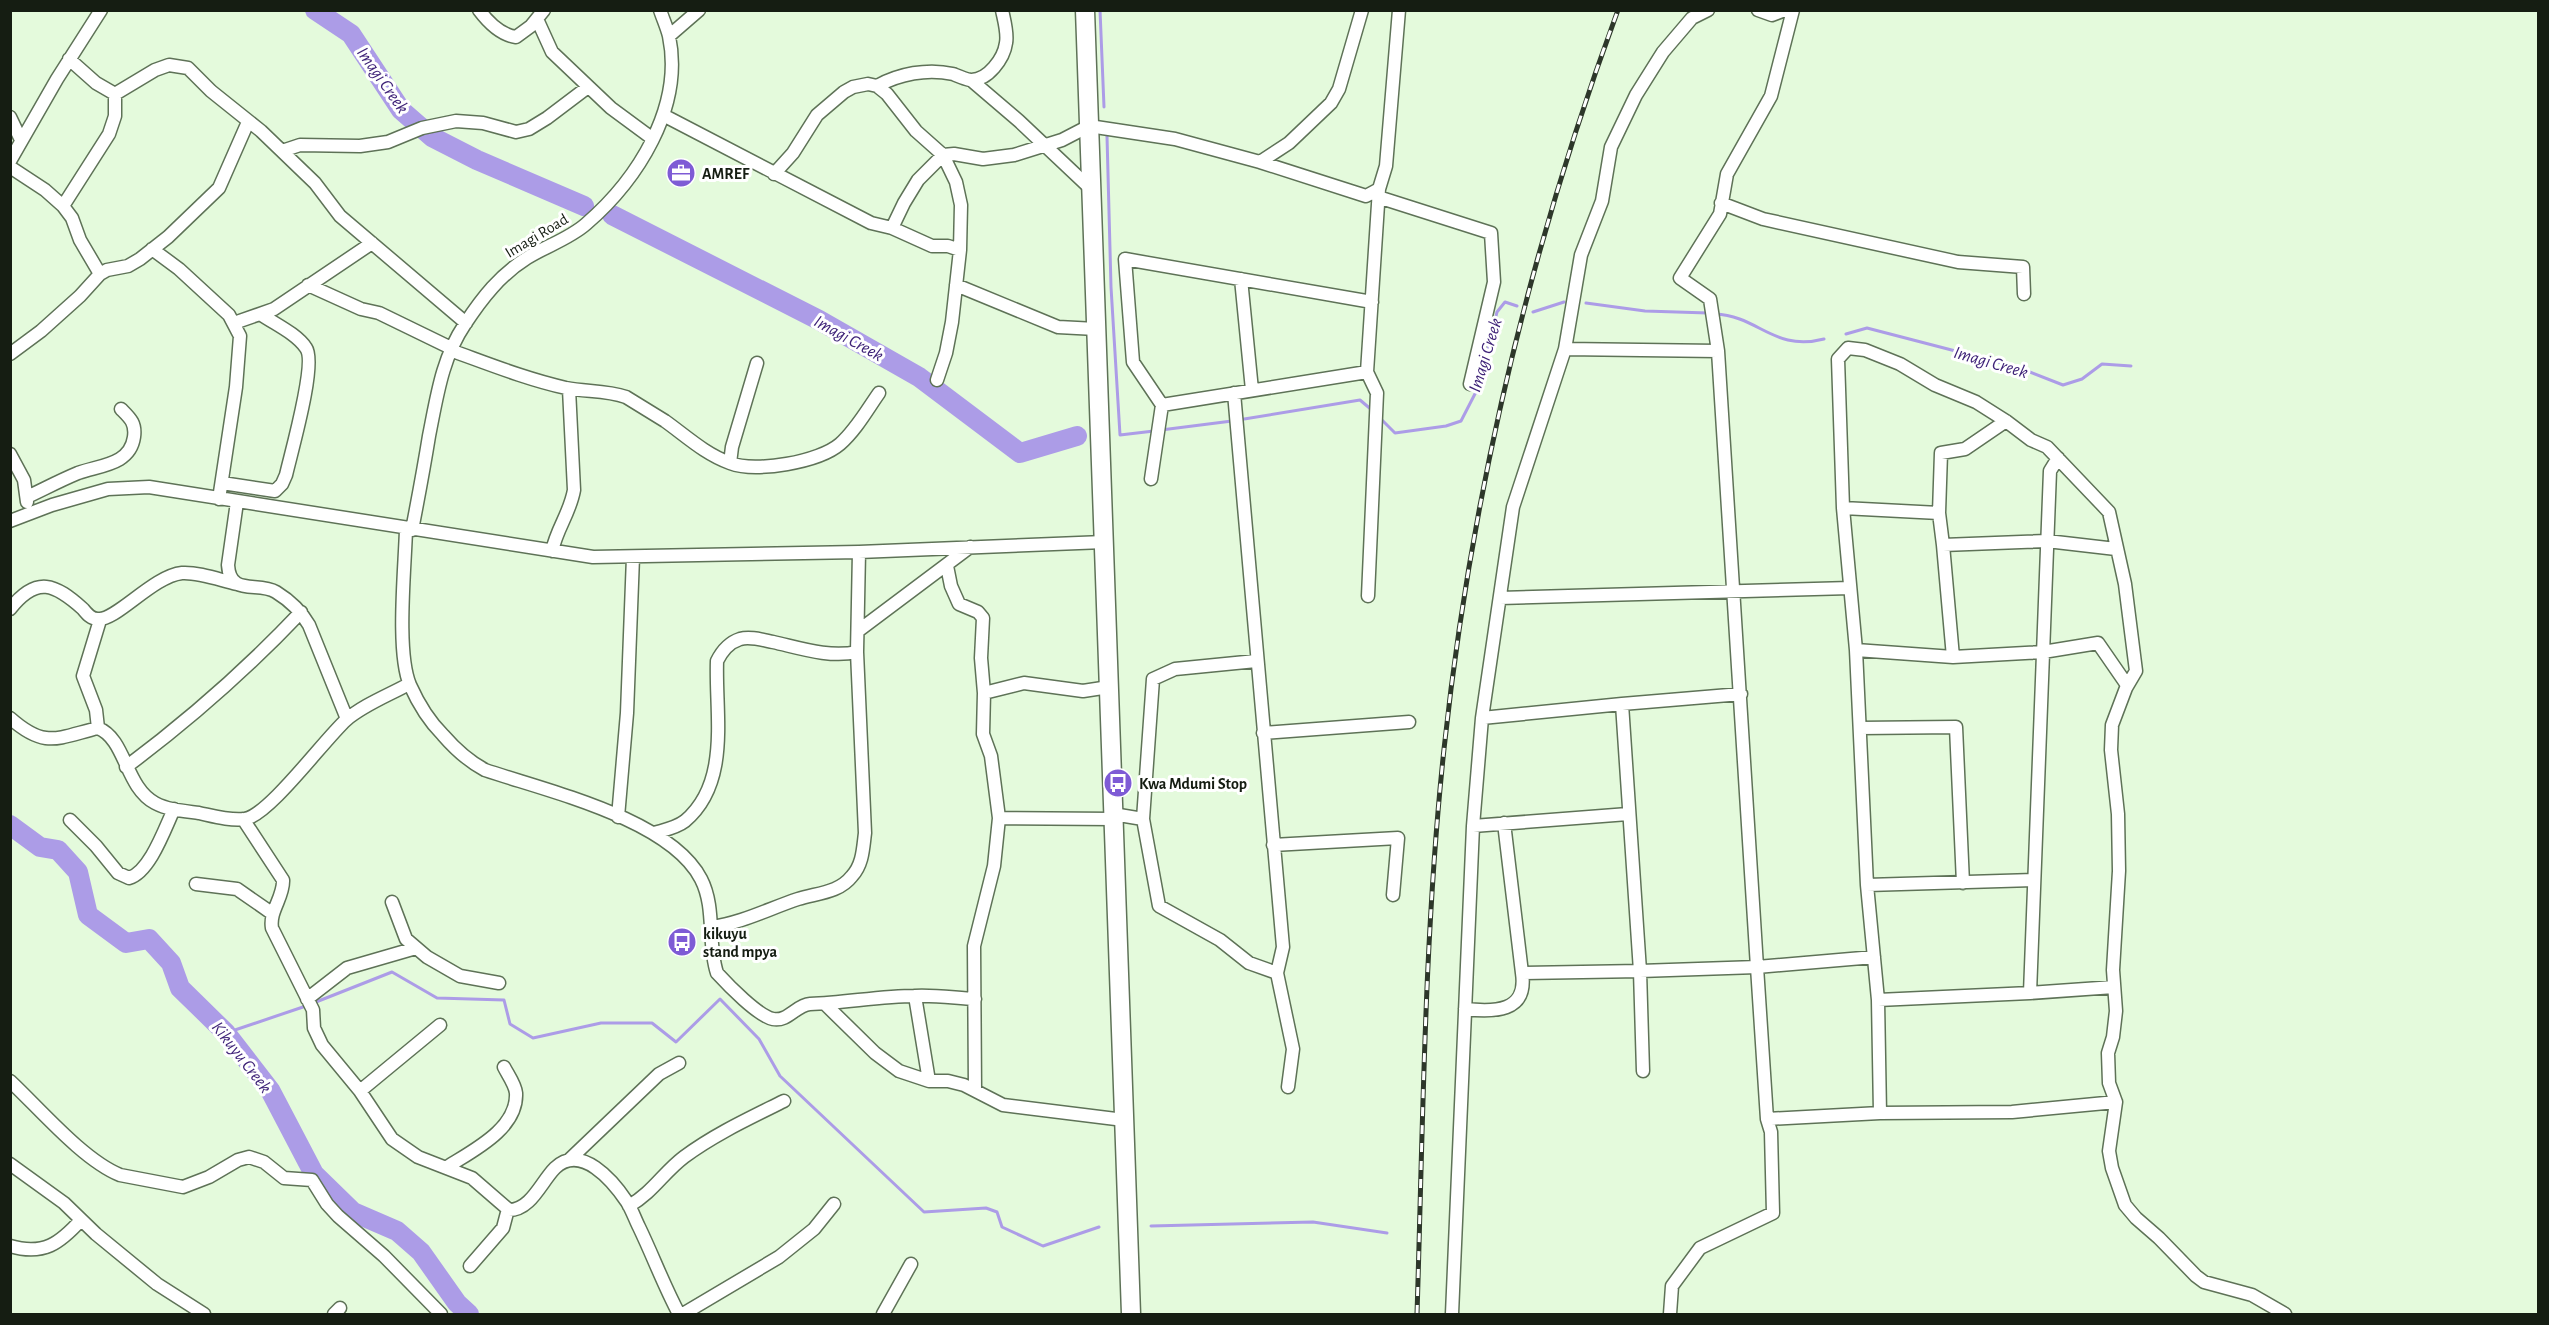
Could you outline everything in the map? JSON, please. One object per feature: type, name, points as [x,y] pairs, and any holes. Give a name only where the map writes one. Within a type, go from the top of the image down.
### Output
[{"type":"highway","points":[[1085,10],[1131,1314]]},
{"type":"street","points":[[10,161],[69,59],[101,10]]},
{"type":"street","points":[[479,10],[487,20],[507,36],[516,37],[540,15],[552,52],[588,87],[653,139]]},
{"type":"street","name":"Imagi Road","points":[[660,10],[669,36],[670,74],[663,114],[653,139],[627,181],[600,210],[574,233],[528,257],[502,276],[466,322],[440,375],[409,530],[403,630],[410,684],[421,707],[437,730],[470,762],[618,817],[654,833],[678,851],[702,879],[709,906],[717,973],[769,1018],[783,1019],[807,1004],[826,1005],[846,1000],[915,996],[975,999]]},
{"type":"street","points":[[669,36],[699,10]]},
{"type":"street","points":[[971,80],[983,77],[992,71],[1001,57],[1006,43],[1002,10]]},
{"type":"street","points":[[1260,162],[1289,143],[1331,103],[1339,89],[1362,10]]},
{"type":"street","points":[[1368,596],[1377,393],[1367,372],[1378,193],[1386,166],[1399,10]]},
{"type":"street","points":[[1452,1314],[1473,826],[1482,718],[1513,507],[1565,349],[1581,255],[1602,201],[1611,147],[1636,95],[1663,52],[1692,18],[1708,10]]},
{"type":"street","points":[[1758,10],[1772,15],[1785,10]]},
{"type":"street","points":[[1670,1314],[1672,1286],[1700,1248],[1773,1213],[1771,1132],[1767,1119],[1718,351],[1710,299],[1680,278],[1720,214],[1727,174],[1771,96],[1793,10]]},
{"type":"street","points":[[69,59],[96,82],[115,94]]},
{"type":"street","points":[[115,94],[155,70],[169,65],[181,66],[197,76],[211,92],[261,131],[315,183],[340,216],[466,322]]},
{"type":"street","points":[[877,86],[891,78],[931,72],[951,74],[971,80],[1091,189]]},
{"type":"street","points":[[774,174],[794,153],[817,115],[853,87],[868,84],[877,86],[887,94],[929,145],[943,155],[956,183],[961,205],[960,250],[946,353],[937,380]]},
{"type":"street","points":[[282,151],[300,145],[360,146],[388,142],[422,128],[456,121],[483,123],[516,132],[529,129],[547,118],[588,87]]},
{"type":"street","points":[[63,206],[110,134],[115,116],[115,94]]},
{"type":"street","points":[[663,114],[871,224],[892,228],[932,246],[948,246],[960,250]]},
{"type":"street","points":[[10,117],[21,140]]},
{"type":"street","points":[[10,354],[48,324],[100,274],[107,270],[128,266],[152,249],[168,237],[219,188],[248,122]]},
{"type":"street","points":[[892,228],[918,180],[943,155],[954,154],[982,159],[997,158],[1062,140],[1089,126],[1175,139],[1260,162],[1366,196],[1378,193],[1491,233],[1494,282],[1470,384]]},
{"type":"street","points":[[10,167],[45,190],[63,206],[100,274]]},
{"type":"street","points":[[1722,203],[1763,219],[1958,262],[2023,267],[2024,294]]},
{"type":"street","points":[[234,323],[274,309],[372,243]]},
{"type":"street","points":[[152,249],[179,269],[234,323],[240,336],[240,357],[219,500]]},
{"type":"street","points":[[1151,479],[1162,405],[1133,362],[1125,259],[1372,302]]},
{"type":"street","points":[[1241,279],[1252,390]]},
{"type":"street","points":[[308,285],[352,305],[378,313],[451,349],[538,381],[569,389],[614,392],[626,397],[705,451],[730,463],[745,467],[777,465],[807,459],[831,450],[846,438],[879,393]]},
{"type":"street","points":[[956,285],[1058,327],[1096,329]]},
{"type":"street","points":[[222,483],[275,491],[282,484],[286,475],[308,378],[309,355],[306,348],[295,338],[262,315]]},
{"type":"street","points":[[1880,1113],[1878,1000],[1867,885],[1856,650],[1843,508],[1838,359],[1848,348],[1865,350],[1900,364],[1935,385],[1976,402],[2024,435],[2044,445],[2109,512],[2125,584],[2135,663],[2135,675],[2127,685],[2112,725],[2119,871],[2115,932],[2115,1020],[2108,1053],[2109,1083],[2116,1102],[2109,1151],[2116,1184],[2125,1205],[2136,1218],[2196,1276],[2204,1281],[2252,1295],[2285,1314]]},
{"type":"street","points":[[1565,349],[1718,351]]},
{"type":"street","points":[[730,463],[732,447],[757,363]]},
{"type":"street","points":[[1162,405],[1367,372]]},
{"type":"street","points":[[552,551],[556,533],[572,505],[574,490],[569,389]]},
{"type":"street","points":[[1234,393],[1283,947],[1277,973],[1293,1049],[1288,1087]]},
{"type":"street","points":[[27,497],[79,473],[117,461],[127,453],[133,441],[135,427],[132,420],[120,409]]},
{"type":"street","points":[[1953,657],[1939,513],[1941,453],[1965,449],[2006,421]]},
{"type":"street","points":[[10,454],[24,480],[27,515]]},
{"type":"street","points":[[2030,993],[2050,471],[2058,458]]},
{"type":"street","points":[[10,521],[52,505],[108,489],[149,487],[409,530],[593,557],[859,552],[1104,542]]},
{"type":"street","points":[[237,502],[228,565],[230,575],[237,584]]},
{"type":"street","points":[[1843,508],[1939,513]]},
{"type":"street","points":[[1943,545],[2047,541],[2116,549]]},
{"type":"street","points":[[858,631],[970,547]]},
{"type":"street","points":[[711,927],[736,923],[798,899],[838,888],[852,877],[858,868],[863,851],[865,801],[857,652],[859,552]]},
{"type":"street","points":[[618,817],[627,713],[633,557]]},
{"type":"street","points":[[947,566],[951,586],[959,604],[978,612],[983,618],[981,657],[984,693],[983,735],[991,756],[999,818],[994,866],[974,946],[975,1090]]},
{"type":"street","points":[[10,609],[28,591],[46,586],[59,590],[91,618],[100,620],[111,615],[161,580],[188,573],[274,590],[301,612],[309,625],[347,719]]},
{"type":"street","points":[[1500,598],[1850,588]]},
{"type":"street","points":[[126,767],[165,738],[231,682],[301,612]]},
{"type":"street","points":[[98,728],[96,710],[83,676],[100,620]]},
{"type":"street","points":[[654,833],[684,821],[708,790],[713,774],[719,732],[717,661],[721,651],[742,638],[834,654],[857,652]]},
{"type":"street","points":[[1856,650],[1953,657],[2043,652],[2098,643],[2127,685]]},
{"type":"street","points":[[1256,661],[1175,669],[1153,679],[1143,819],[1158,906],[1220,940],[1249,963],[1277,973]]},
{"type":"street","points":[[984,693],[1024,683],[1083,691],[1109,687]]},
{"type":"street","points":[[10,718],[36,737],[58,738],[98,728],[108,732],[126,767],[148,798],[174,809],[243,819],[256,813],[275,797],[347,719],[410,684]]},
{"type":"street","points":[[1482,718],[1741,694]]},
{"type":"street","points":[[1622,704],[1640,971],[1643,1071]]},
{"type":"street","points":[[1263,733],[1409,722]]},
{"type":"street","points":[[1860,728],[1956,727],[1963,882]]},
{"type":"street","points":[[70,820],[96,846],[118,873],[129,878],[136,876],[156,848],[174,809]]},
{"type":"street","points":[[1473,826],[1628,813]]},
{"type":"street","points":[[999,818],[1114,816],[1143,819]]},
{"type":"street","points":[[243,819],[283,880],[284,887],[271,920],[276,939],[313,1010],[314,1028],[322,1045],[360,1091],[398,1145],[418,1157],[472,1178],[508,1209],[514,1210],[525,1204],[555,1168],[569,1160],[659,1074],[679,1063]]},
{"type":"street","points":[[1465,1010],[1493,1012],[1512,1004],[1521,992],[1522,973],[1504,823]]},
{"type":"street","points":[[1273,845],[1398,838],[1393,895]]},
{"type":"street","points":[[1867,885],[2034,880]]},
{"type":"street","points":[[196,884],[237,890],[273,914]]},
{"type":"street","points":[[392,902],[406,939],[416,948],[460,976],[499,983]]},
{"type":"street","points":[[307,999],[347,968],[416,948]]},
{"type":"street","points":[[1522,973],[1757,968],[1874,957]]},
{"type":"street","points":[[1878,1000],[2114,987]]},
{"type":"street","points":[[915,996],[929,1081]]},
{"type":"street","points":[[826,1005],[885,1061],[899,1071],[929,1081],[948,1081],[975,1090],[1003,1105],[1124,1120]]},
{"type":"street","points":[[360,1091],[440,1025]]},
{"type":"street","points":[[447,1167],[484,1145],[503,1128],[515,1103],[516,1093],[504,1067]]},
{"type":"street","points":[[10,1081],[78,1145],[98,1162],[120,1175],[183,1187],[209,1177],[238,1160],[249,1157],[264,1162],[284,1178],[312,1180],[327,1204],[338,1216],[384,1256],[441,1314]]},
{"type":"street","points":[[629,1206],[643,1198],[672,1167],[698,1148],[784,1101]]},
{"type":"street","points":[[1767,1119],[1880,1113],[2012,1112],[2116,1102]]},
{"type":"street","points":[[569,1160],[584,1161],[596,1168],[629,1206],[681,1314],[779,1257],[814,1229],[834,1204]]},
{"type":"street","points":[[10,1164],[64,1203],[184,1310],[204,1314]]},
{"type":"street","points":[[470,1266],[503,1228],[508,1209]]},
{"type":"street","points":[[10,1246],[33,1250],[56,1245],[81,1220]]},
{"type":"street","points":[[883,1314],[911,1264]]},
{"type":"waterway","name":"Imagi Creek","points":[[315,10],[351,34],[401,110],[432,137],[477,160],[584,206]]},
{"type":"waterway","points":[[1100,10],[1104,107]]},
{"type":"waterway","points":[[1107,136],[1111,287],[1120,435],[1154,431]]},
{"type":"waterway","name":"Imagi Creek","points":[[612,215],[819,320],[919,377],[1020,453],[1077,436]]},
{"type":"waterway","name":"Imagi Creek","points":[[1380,418],[1395,433],[1446,426],[1461,421],[1479,386],[1497,312],[1505,302],[1517,306]]},
{"type":"waterway","name":"Imagi Creek","points":[[1533,312],[1564,302]]},
{"type":"waterway","name":"Imagi Creek","points":[[1586,303],[1645,311],[1708,313]]},
{"type":"waterway","name":"Imagi Creek","points":[[1715,314],[1730,316],[1792,341],[1807,342],[1824,339]]},
{"type":"waterway","name":"Imagi Creek","points":[[1846,334],[1867,328],[2017,367],[2063,385],[2082,379],[2102,364],[2131,366]]},
{"type":"waterway","name":"Imagi Creek","points":[[1238,420],[1360,400],[1373,411]]},
{"type":"waterway","name":"Imagi Creek","points":[[1161,430],[1232,421]]},
{"type":"waterway","name":"Kikuyu Creek","points":[[10,825],[40,847],[58,850],[78,872],[88,915],[126,943],[149,939],[171,963],[180,988],[226,1033],[270,1090],[314,1174],[353,1212],[397,1231],[421,1252],[457,1303],[469,1314]]},
{"type":"waterway","points":[[316,1002],[392,972],[437,998],[504,1000],[510,1024],[533,1038],[601,1023],[652,1023],[676,1042],[720,999],[759,1039],[780,1076],[924,1212],[986,1208],[997,1212],[1002,1227],[1043,1246],[1099,1227]]},
{"type":"waterway","points":[[226,1033],[303,1007]]},
{"type":"waterway","points":[[1151,1226],[1313,1222],[1387,1233]]},
{"type":"railway","points":[[1417,1314],[1425,1031],[1432,890],[1444,749],[1470,560],[1508,374],[1531,282],[1557,190],[1618,10]]},
{"type":"place","name":"AMREF","points":[[681,173]]},
{"type":"place","name":"Kwa Mdumi Stop","points":[[1118,783]]},
{"type":"place","name":"kikuyu stand mpya","points":[[682,942]]}]
